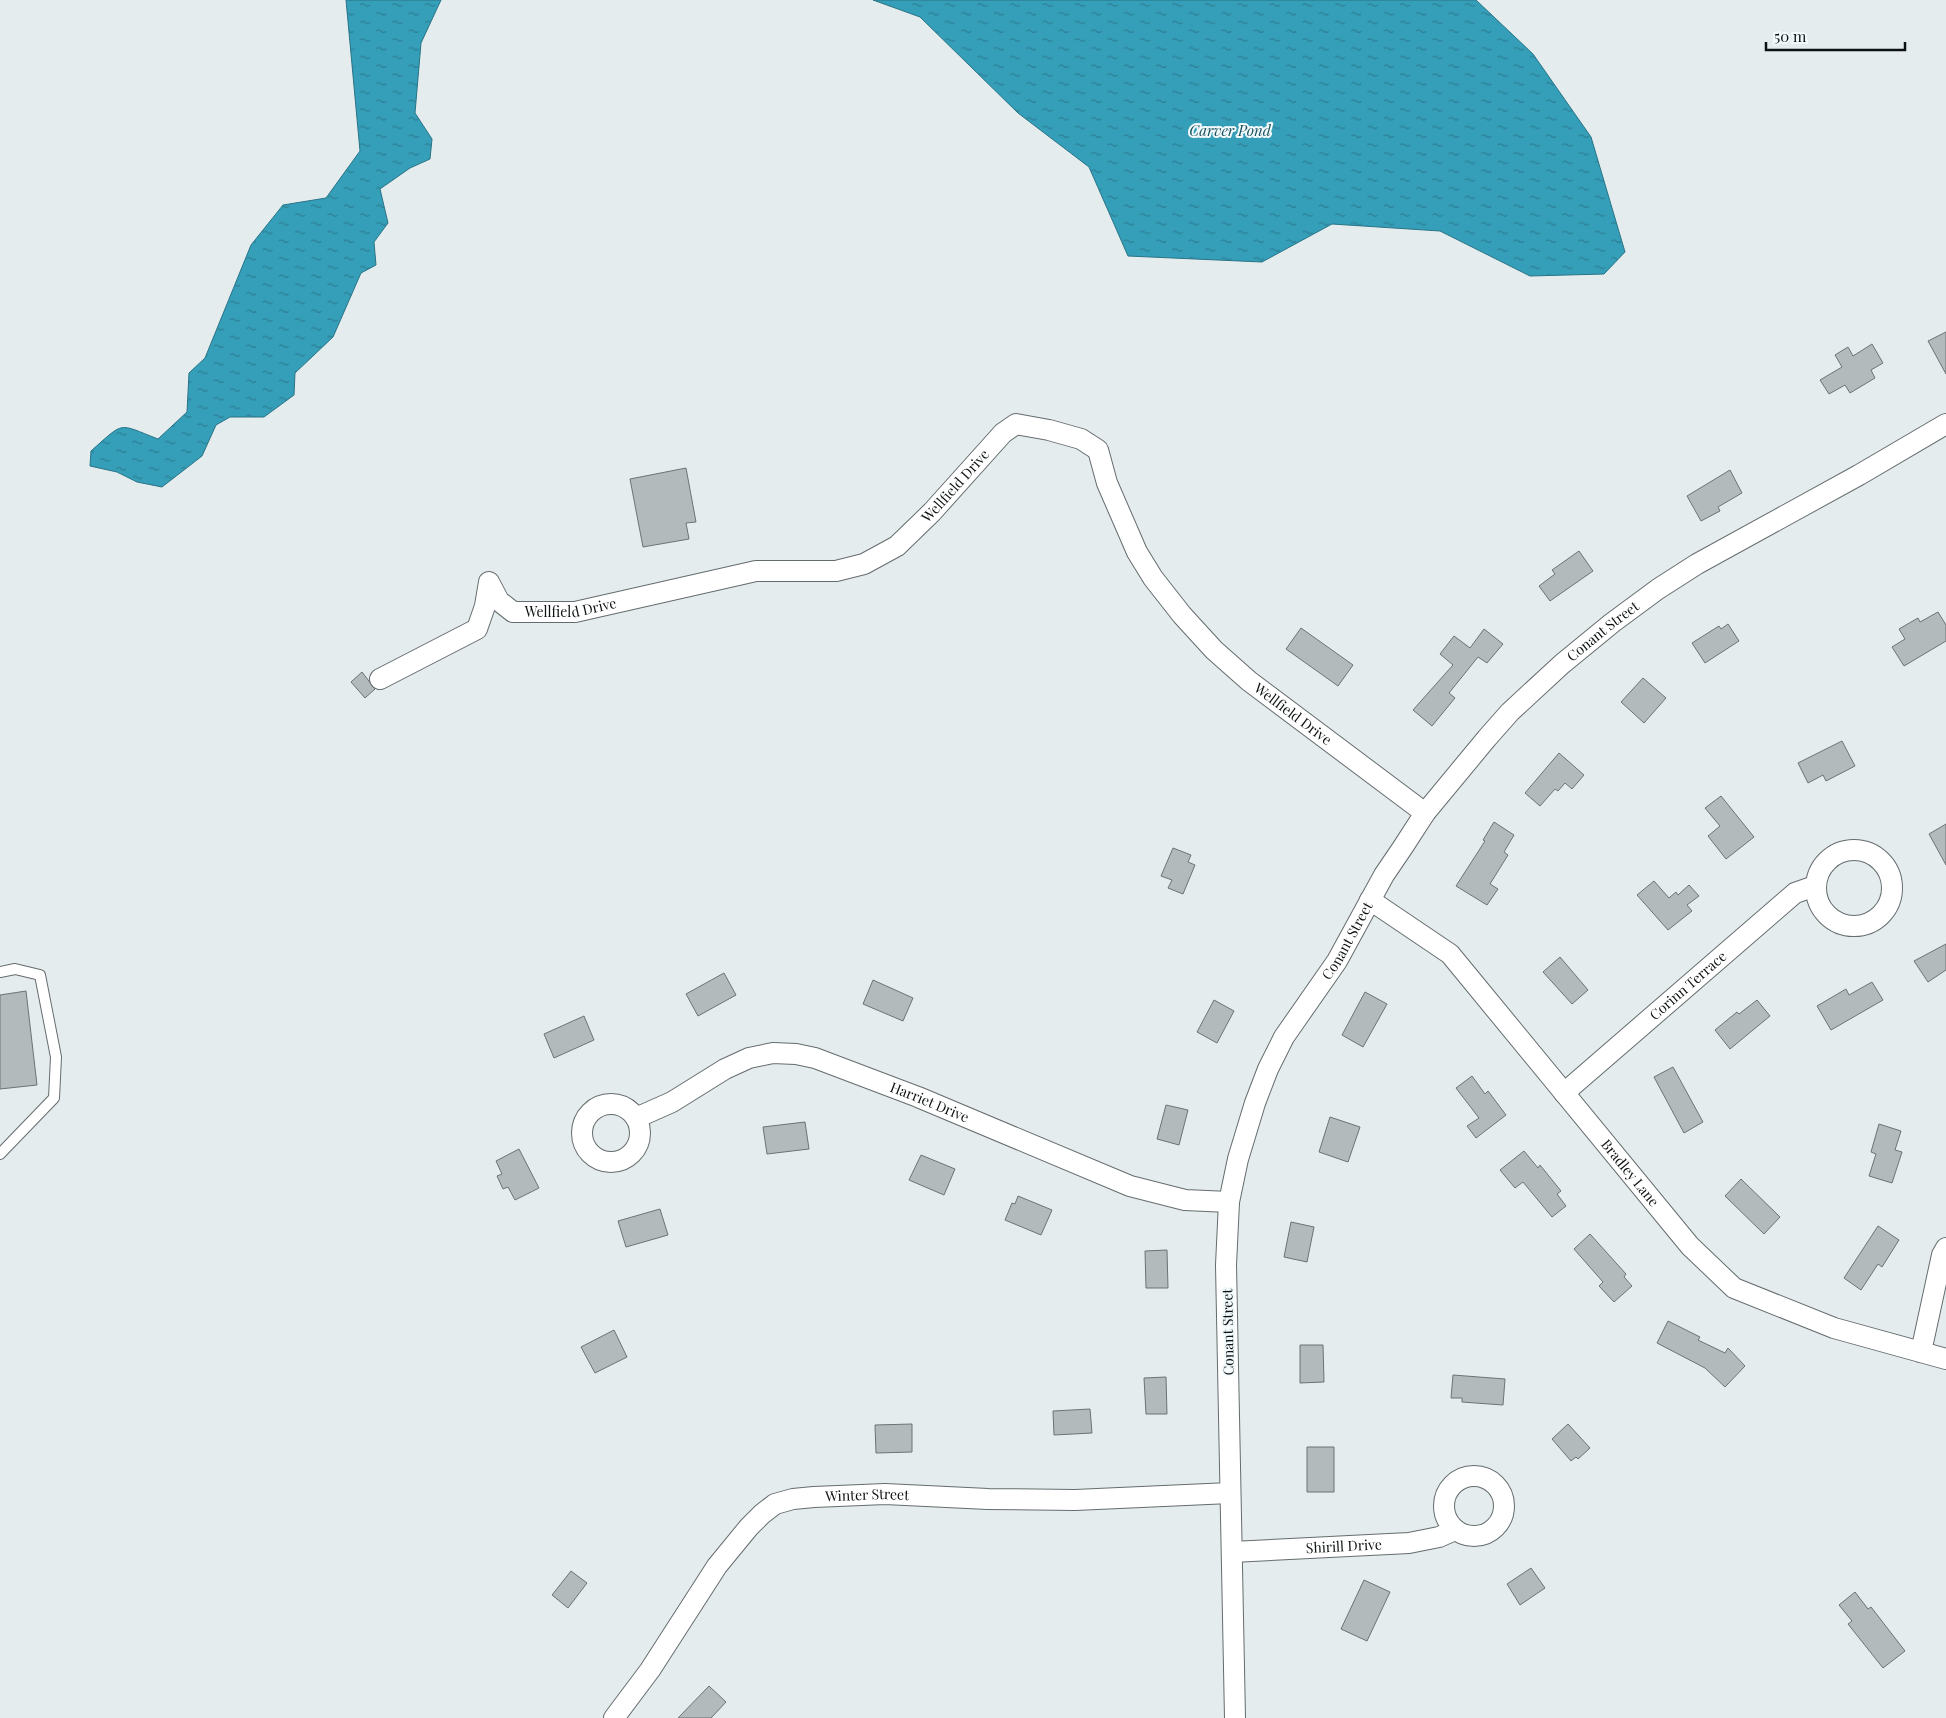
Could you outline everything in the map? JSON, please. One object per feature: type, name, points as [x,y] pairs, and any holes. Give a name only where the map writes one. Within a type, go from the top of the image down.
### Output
[{"type":"street","name":"Wellfield Drive","points":[[380,679],[477,629],[485,606],[489,582],[499,601],[513,612],[575,612],[756,570],[836,572],[864,564],[897,546],[932,512],[1003,433],[1016,424],[1049,430],[1081,439],[1098,450],[1107,483],[1137,552],[1153,578],[1182,615],[1214,650],[1249,681],[1425,813]]},
{"type":"street","name":"Conant Street","points":[[1235,1718],[1226,1265],[1229,1202],[1244,1137],[1268,1070],[1284,1037],[1337,961],[1384,876],[1425,813],[1510,712],[1562,664],[1634,605],[1697,564],[1843,484],[1946,424]]},
{"type":"street","name":"Corinn Terrace","points":[[1564,1093],[1795,893],[1815,886]]},
{"type":"street","name":"Bradley Lane","points":[[1370,900],[1450,954],[1690,1246],[1734,1288],[1834,1328],[1946,1359]]},
{"type":"street","name":"Harriet Drive","points":[[636,1118],[672,1102],[713,1076],[749,1058],[773,1053],[796,1054],[815,1058],[934,1103],[1130,1186],[1185,1200],[1229,1202]]},
{"type":"street","points":[[1922,1352],[1942,1255],[1946,1248]]},
{"type":"street","name":"Winter Street","points":[[614,1718],[639,1685],[717,1566],[749,1527],[775,1504],[794,1499],[877,1494],[988,1499],[1075,1500],[1230,1493]]},
{"type":"street","name":"Shirill Drive","points":[[1232,1552],[1408,1543],[1439,1537],[1456,1530]]},
{"type":"lane","points":[[0,972],[15,969],[40,975],[56,1057],[54,1098],[0,1154]]},
{"type":"water","points":[[346,0],[441,0],[421,43],[415,113],[432,139],[430,159],[410,168],[380,189],[388,223],[374,242],[376,265],[361,273],[333,337],[295,373],[294,395],[264,417],[230,417],[216,425],[202,456],[162,487],[137,482],[117,472],[90,466],[91,451],[116,430],[128,428],[158,439],[187,412],[189,373],[205,358],[251,245],[283,205],[326,198],[360,151]]},
{"type":"water","name":"Carver Pond","points":[[873,0],[1476,0],[1533,54],[1591,137],[1625,252],[1604,274],[1530,276],[1440,231],[1332,224],[1262,262],[1128,256],[1089,167],[1018,113],[920,17]]},
{"type":"building","points":[[1946,332],[1946,374],[1928,341]]},
{"type":"building","points":[[1872,344],[1883,363],[1871,370],[1875,378],[1850,393],[1845,385],[1829,394],[1820,380],[1842,367],[1835,355],[1848,347],[1853,356]]},
{"type":"building","points":[[686,468],[696,522],[686,523],[689,539],[643,547],[630,479]]},
{"type":"building","points":[[1730,470],[1742,493],[1718,507],[1720,511],[1701,521],[1687,496]]},
{"type":"building","points":[[1579,551],[1593,571],[1550,601],[1539,586],[1555,574],[1552,570]]},
{"type":"building","points":[[1938,612],[1946,625],[1946,641],[1904,666],[1892,647],[1905,639],[1899,629],[1918,618],[1920,622]]},
{"type":"building","points":[[1728,624],[1739,641],[1705,663],[1692,643],[1719,626],[1721,629]]},
{"type":"building","points":[[1301,628],[1353,665],[1338,686],[1286,649]]},
{"type":"building","points":[[1484,629],[1503,644],[1487,663],[1478,657],[1449,693],[1455,698],[1432,726],[1413,710],[1453,665],[1440,654],[1454,636],[1470,648]]},
{"type":"building","points":[[362,672],[375,689],[365,698],[351,682]]},
{"type":"building","points":[[1643,678],[1666,698],[1644,723],[1621,702]]},
{"type":"building","points":[[1842,741],[1855,766],[1826,781],[1823,775],[1808,783],[1798,763]]},
{"type":"building","points":[[1559,753],[1584,775],[1572,789],[1565,783],[1558,791],[1555,789],[1540,806],[1525,793]]},
{"type":"building","points":[[1721,796],[1754,837],[1726,859],[1708,836],[1720,826],[1705,808]]},
{"type":"building","points":[[1494,822],[1514,835],[1504,852],[1508,855],[1490,884],[1498,889],[1487,905],[1456,886],[1485,841],[1483,840]]},
{"type":"building","points":[[1946,824],[1946,865],[1929,834]]},
{"type":"building","points":[[1173,848],[1191,855],[1188,862],[1195,865],[1183,894],[1168,888],[1172,880],[1161,876]]},
{"type":"building","points":[[1654,881],[1669,898],[1676,892],[1678,895],[1689,885],[1699,896],[1687,905],[1692,911],[1668,930],[1637,895]]},
{"type":"building","points":[[1946,944],[1946,970],[1928,982],[1914,961]]},
{"type":"building","points":[[1560,957],[1588,990],[1572,1004],[1543,972]]},
{"type":"building","points":[[724,973],[736,995],[698,1016],[686,994]]},
{"type":"building","points":[[873,980],[913,998],[903,1021],[863,1004]]},
{"type":"building","points":[[1872,982],[1883,1000],[1831,1030],[1817,1006],[1846,989],[1849,995]]},
{"type":"building","points":[[26,991],[37,1085],[0,1089],[0,995]]},
{"type":"building","points":[[1365,992],[1387,1004],[1363,1047],[1342,1035]]},
{"type":"building","points":[[1214,1000],[1234,1011],[1217,1043],[1197,1032]]},
{"type":"building","points":[[1757,1000],[1770,1016],[1730,1049],[1715,1030],[1737,1012],[1739,1014]]},
{"type":"building","points":[[584,1016],[594,1040],[554,1058],[544,1034]]},
{"type":"building","points":[[1673,1067],[1703,1122],[1684,1133],[1654,1077]]},
{"type":"building","points":[[1472,1076],[1485,1094],[1488,1091],[1506,1115],[1476,1138],[1467,1126],[1479,1118],[1456,1088]]},
{"type":"building","points":[[1166,1105],[1188,1110],[1179,1145],[1157,1139]]},
{"type":"building","points":[[1330,1117],[1360,1127],[1348,1162],[1319,1152]]},
{"type":"building","points":[[805,1122],[809,1149],[767,1154],[763,1127]]},
{"type":"building","points":[[1879,1124],[1901,1131],[1895,1150],[1902,1152],[1892,1183],[1869,1176],[1876,1154],[1871,1152]]},
{"type":"building","points":[[519,1149],[539,1188],[515,1200],[508,1187],[503,1189],[497,1176],[502,1174],[496,1161]]},
{"type":"building","points":[[1524,1151],[1538,1168],[1540,1165],[1561,1191],[1557,1194],[1566,1206],[1552,1217],[1523,1182],[1515,1188],[1500,1170]]},
{"type":"building","points":[[921,1155],[955,1169],[944,1195],[909,1180]]},
{"type":"building","points":[[1741,1179],[1780,1217],[1764,1234],[1725,1196]]},
{"type":"building","points":[[1018,1196],[1052,1210],[1041,1235],[1005,1220],[1012,1203],[1015,1204]]},
{"type":"building","points":[[660,1209],[668,1235],[626,1247],[618,1221]]},
{"type":"building","points":[[1291,1222],[1314,1227],[1307,1262],[1284,1257]]},
{"type":"building","points":[[1878,1226],[1899,1240],[1882,1267],[1878,1264],[1861,1290],[1844,1278]]},
{"type":"building","points":[[1590,1234],[1626,1274],[1624,1277],[1632,1286],[1614,1302],[1599,1286],[1603,1282],[1574,1249]]},
{"type":"building","points":[[1167,1250],[1168,1288],[1146,1288],[1145,1251]]},
{"type":"building","points":[[1668,1321],[1700,1337],[1698,1340],[1725,1353],[1728,1348],[1745,1366],[1725,1387],[1705,1368],[1657,1343]]},
{"type":"building","points":[[614,1330],[627,1357],[595,1373],[581,1347]]},
{"type":"building","points":[[1300,1345],[1323,1345],[1324,1382],[1300,1383]]},
{"type":"building","points":[[1453,1375],[1505,1379],[1503,1405],[1462,1402],[1462,1398],[1451,1398]]},
{"type":"building","points":[[1166,1377],[1167,1414],[1146,1414],[1144,1378]]},
{"type":"building","points":[[1090,1409],[1092,1433],[1054,1435],[1053,1411]]},
{"type":"building","points":[[912,1424],[912,1452],[876,1453],[875,1425]]},
{"type":"building","points":[[1568,1424],[1590,1448],[1578,1459],[1576,1457],[1571,1461],[1552,1439]]},
{"type":"building","points":[[1307,1447],[1334,1447],[1334,1492],[1307,1492]]},
{"type":"building","points":[[1531,1568],[1545,1588],[1520,1605],[1507,1584]]},
{"type":"building","points":[[571,1571],[587,1583],[568,1608],[552,1595]]},
{"type":"building","points":[[1364,1580],[1390,1592],[1367,1641],[1341,1629]]},
{"type":"building","points":[[1855,1592],[1868,1609],[1871,1607],[1905,1651],[1883,1668],[1848,1624],[1852,1621],[1839,1605]]},
{"type":"building","points":[[709,1686],[726,1702],[711,1718],[678,1718]]}]
